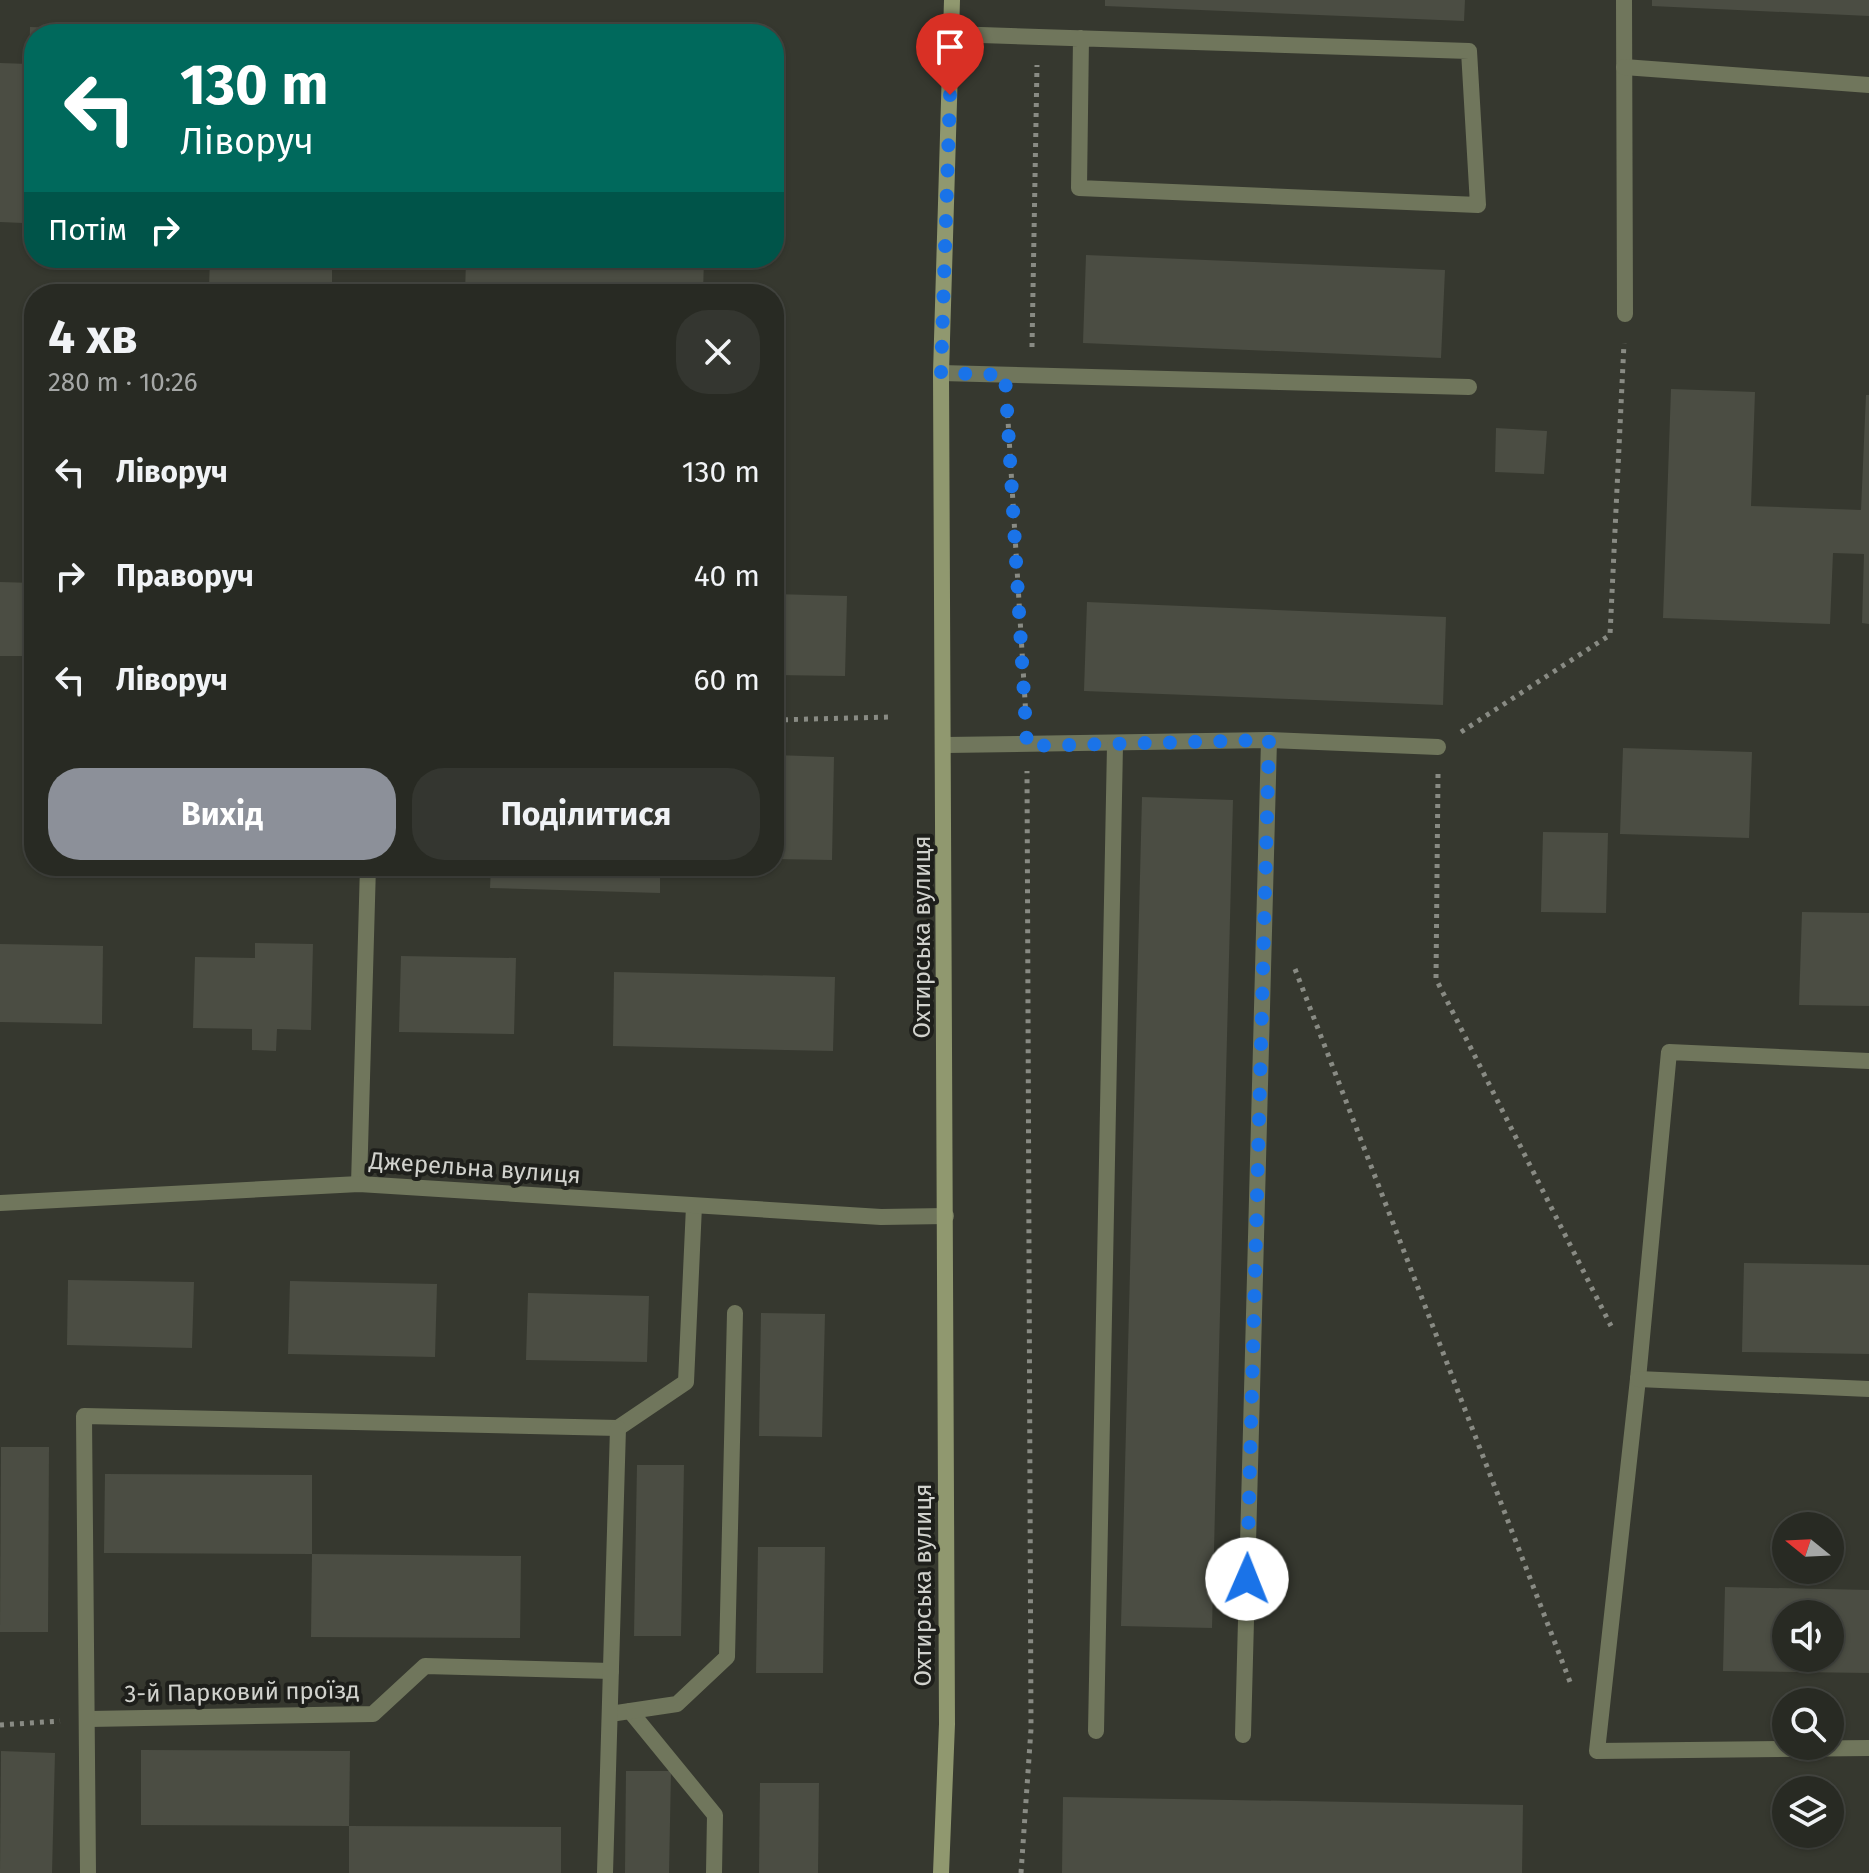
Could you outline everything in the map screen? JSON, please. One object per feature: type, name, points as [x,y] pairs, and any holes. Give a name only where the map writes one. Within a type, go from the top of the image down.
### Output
[{"type":"street","name":"Охтирська вулиця","points":[[941,1873],[947,1724],[946,745],[941,373],[952,0]]},
{"type":"street","points":[[1624,0],[1625,314]]},
{"type":"street","points":[[951,34],[1038,36],[1469,51],[1478,205],[1079,188],[1081,38]]},
{"type":"street","points":[[1624,67],[1869,85]]},
{"type":"street","points":[[941,373],[1469,387]]},
{"type":"street","points":[[1243,1735],[1269,740]]},
{"type":"street","points":[[946,745],[1115,745],[1269,740],[1438,747]]},
{"type":"street","points":[[1096,1731],[1115,745]]},
{"type":"street","points":[[359,1184],[368,876]]},
{"type":"street","points":[[1869,1061],[1669,1052],[1638,1379],[1597,1751],[1869,1748]]},
{"type":"street","name":"Джерельна вулиця","points":[[0,1203],[359,1184],[881,1217],[946,1216]]},
{"type":"street","points":[[88,1873],[84,1416],[618,1428],[686,1382],[694,1206]]},
{"type":"street","points":[[610,1714],[677,1704],[727,1657],[735,1313]]},
{"type":"street","points":[[1638,1379],[1869,1389]]},
{"type":"street","points":[[605,1873],[618,1428]]},
{"type":"street","name":"3-й Парковий проїзд","points":[[89,1719],[373,1714],[425,1666],[611,1671]]},
{"type":"street","points":[[630,1711],[715,1815],[714,1873]]},
{"type":"path","points":[[1032,376],[1038,36]]},
{"type":"path","points":[[1625,314],[1610,635],[1438,747],[1436,979],[1638,1379]]},
{"type":"path","points":[[1005,375],[1027,746],[1031,1729],[1021,1873]]},
{"type":"path","points":[[784,720],[889,717]]},
{"type":"path","points":[[1294,967],[1574,1692]]},
{"type":"path","points":[[0,1725],[89,1719]]},
{"type":"building","points":[[1105,0],[1465,0],[1464,21],[1105,6]]},
{"type":"building","points":[[1652,0],[1869,0],[1869,16],[1652,6]]},
{"type":"building","points":[[0,63],[24,64],[24,233],[23,223],[0,222]]},
{"type":"building","points":[[1086,255],[1445,270],[1441,358],[1083,343]]},
{"type":"building","points":[[210,268],[332,268],[332,282],[357,283],[357,284],[209,284]]},
{"type":"building","points":[[466,268],[704,268],[703,284],[465,284]]},
{"type":"building","points":[[1671,389],[1755,392],[1751,506],[1861,510],[1866,395],[1869,395],[1869,624],[1862,623],[1864,554],[1833,553],[1830,624],[1663,618]]},
{"type":"building","points":[[1496,428],[1547,431],[1544,474],[1495,472]]},
{"type":"building","points":[[0,582],[24,583],[24,656],[0,656]]},
{"type":"building","points":[[784,594],[847,596],[845,676],[784,675]]},
{"type":"building","points":[[1087,602],[1446,617],[1443,705],[1084,691]]},
{"type":"building","points":[[1623,748],[1752,752],[1749,838],[1620,834]]},
{"type":"building","points":[[784,755],[834,757],[832,860],[784,859]]},
{"type":"building","points":[[1142,797],[1233,800],[1212,1628],[1121,1626]]},
{"type":"building","points":[[1543,832],[1608,833],[1606,913],[1541,912]]},
{"type":"building","points":[[491,876],[660,876],[660,893],[490,888]]},
{"type":"building","points":[[1802,912],[1869,913],[1869,1006],[1799,1005]]},
{"type":"building","points":[[255,943],[313,944],[311,1030],[277,1029],[276,1051],[252,1050],[252,1029],[193,1028],[195,957],[255,958]]},
{"type":"building","points":[[0,944],[103,946],[102,1024],[0,1022]]},
{"type":"building","points":[[401,956],[516,958],[514,1034],[399,1032]]},
{"type":"building","points":[[614,972],[835,977],[833,1051],[613,1046]]},
{"type":"building","points":[[1744,1263],[1869,1265],[1869,1354],[1742,1352]]},
{"type":"building","points":[[68,1280],[194,1282],[192,1348],[67,1345]]},
{"type":"building","points":[[290,1281],[437,1284],[435,1357],[288,1354]]},
{"type":"building","points":[[528,1293],[649,1296],[647,1362],[526,1360]]},
{"type":"building","points":[[761,1313],[825,1314],[822,1437],[759,1436]]},
{"type":"building","points":[[1,1447],[49,1447],[48,1632],[0,1632]]},
{"type":"building","points":[[637,1465],[684,1465],[681,1636],[634,1636]]},
{"type":"building","points":[[105,1474],[312,1475],[312,1554],[104,1553]]},
{"type":"building","points":[[758,1547],[825,1547],[823,1673],[756,1673]]},
{"type":"building","points":[[312,1554],[521,1556],[520,1638],[311,1637]]},
{"type":"building","points":[[1725,1587],[1869,1590],[1869,1673],[1796,1672],[1844,1672],[1844,1600],[1772,1600],[1772,1672],[1723,1671]]},
{"type":"building","points":[[141,1750],[350,1751],[349,1826],[141,1825]]},
{"type":"building","points":[[1,1751],[55,1753],[52,1873],[0,1873]]},
{"type":"building","points":[[626,1771],[671,1771],[669,1873],[625,1873]]},
{"type":"building","points":[[760,1783],[819,1783],[818,1873],[759,1873]]},
{"type":"building","points":[[1063,1797],[1523,1805],[1522,1873],[1062,1873]]},
{"type":"building","points":[[349,1826],[561,1827],[561,1873],[349,1873]]},
{"type":"route","points":[[950,95],[941,373],[1005,375],[1027,746],[1269,740],[1247,1579]]}]
